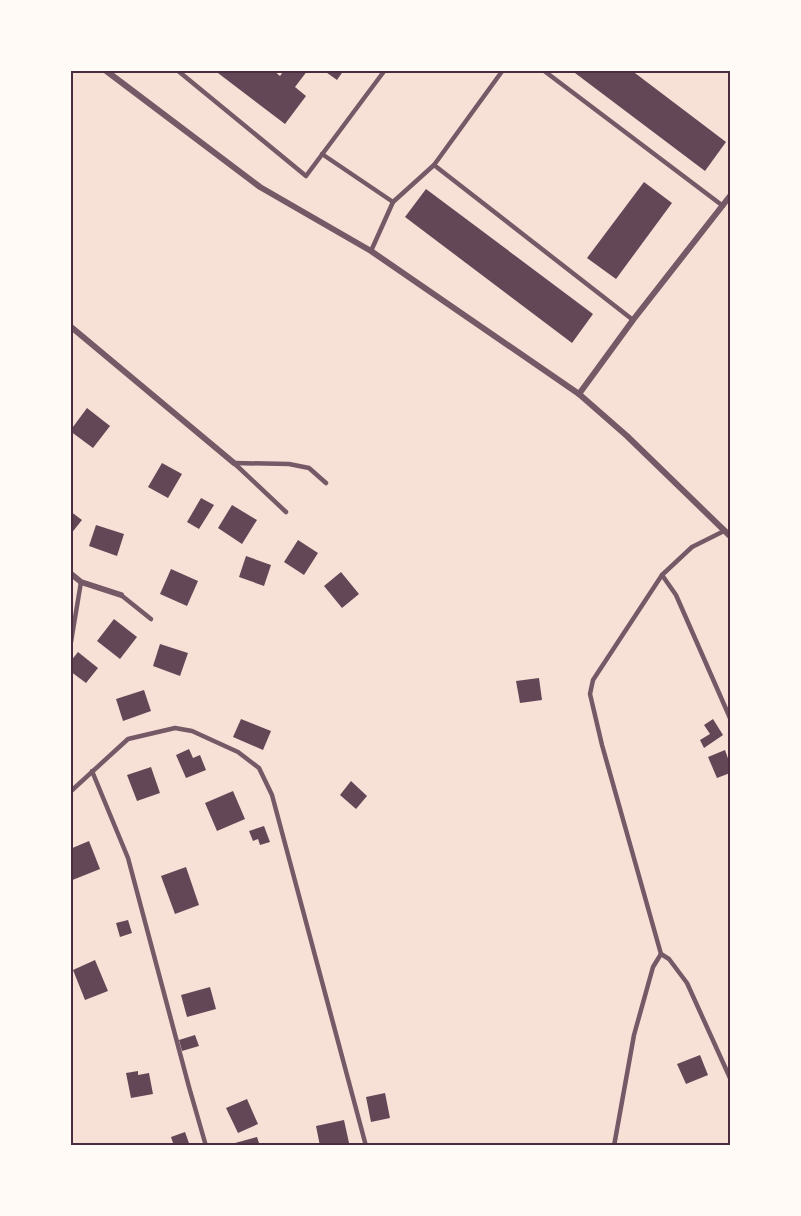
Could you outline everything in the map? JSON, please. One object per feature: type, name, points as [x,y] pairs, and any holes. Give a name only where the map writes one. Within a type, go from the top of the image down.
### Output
[{"type":"street","points":[[105,70],[260,187],[371,251],[579,394],[627,436],[730,536]]},
{"type":"street","points":[[579,394],[633,320],[730,196]]},
{"type":"street","points":[[70,326],[234,463]]},
{"type":"street","points":[[70,573],[81,582],[121,595]]},
{"type":"lane","points":[[177,70],[306,176],[385,70]]},
{"type":"lane","points":[[371,251],[393,202],[434,165],[503,70]]},
{"type":"lane","points":[[543,70],[723,206]]},
{"type":"lane","points":[[322,154],[393,202]]},
{"type":"lane","points":[[434,165],[633,320]]},
{"type":"lane","points":[[234,463],[289,464],[309,468],[326,483]]},
{"type":"lane","points":[[234,463],[286,512]]},
{"type":"lane","points":[[724,531],[692,547],[662,575],[593,680],[590,694],[602,745],[661,954],[669,959],[687,982],[730,1078]]},
{"type":"lane","points":[[662,575],[676,595],[730,718]]},
{"type":"lane","points":[[71,642],[81,582]]},
{"type":"lane","points":[[121,595],[151,619]]},
{"type":"lane","points":[[70,792],[128,739],[174,728],[192,732],[238,752],[259,768],[272,795],[366,1146]]},
{"type":"lane","points":[[92,771],[128,858],[206,1146]]},
{"type":"lane","points":[[614,1146],[634,1035],[654,967],[661,954]]},
{"type":"building","points":[[214,70],[273,70],[280,76],[284,70],[308,70],[295,87],[306,96],[285,124]]},
{"type":"building","points":[[323,70],[344,70],[337,80]]},
{"type":"building","points":[[571,70],[631,70],[726,142],[705,171]]},
{"type":"building","points":[[644,182],[672,203],[616,279],[587,258]]},
{"type":"building","points":[[426,189],[593,314],[572,343],[405,217]]},
{"type":"building","points":[[87,408],[110,426],[93,448],[70,431]]},
{"type":"building","points":[[162,463],[182,474],[168,498],[148,487]]},
{"type":"building","points":[[201,498],[214,505],[199,529],[187,522]]},
{"type":"building","points":[[232,505],[257,520],[242,544],[218,528]]},
{"type":"building","points":[[70,511],[82,520],[70,535]]},
{"type":"building","points":[[96,525],[124,534],[117,556],[89,546]]},
{"type":"building","points":[[298,540],[318,553],[304,575],[284,562]]},
{"type":"building","points":[[246,556],[271,565],[264,586],[239,577]]},
{"type":"building","points":[[171,569],[198,581],[187,606],[160,594]]},
{"type":"building","points":[[341,572],[359,594],[342,608],[324,586]]},
{"type":"building","points":[[114,619],[137,637],[120,659],[97,641]]},
{"type":"building","points":[[160,644],[188,653],[180,676],[153,666]]},
{"type":"building","points":[[78,652],[98,668],[86,683],[70,671],[70,662]]},
{"type":"building","points":[[539,678],[542,700],[520,703],[516,681]]},
{"type":"building","points":[[144,690],[151,711],[123,721],[116,699]]},
{"type":"building","points":[[241,719],[271,731],[263,750],[233,737]]},
{"type":"building","points":[[713,719],[723,735],[704,748],[700,740],[710,734],[704,725]]},
{"type":"building","points":[[189,749],[193,758],[200,755],[206,770],[186,778],[176,755]]},
{"type":"building","points":[[725,750],[730,764],[730,773],[717,778],[708,757]]},
{"type":"building","points":[[151,767],[160,793],[137,801],[127,775]]},
{"type":"building","points":[[351,781],[367,796],[356,809],[340,795]]},
{"type":"building","points":[[233,791],[245,819],[217,831],[205,803]]},
{"type":"building","points":[[264,826],[270,842],[260,845],[258,839],[253,841],[249,831]]},
{"type":"building","points":[[89,841],[100,869],[70,881],[70,849]]},
{"type":"building","points":[[186,867],[199,905],[175,914],[161,876]]},
{"type":"building","points":[[128,920],[132,933],[120,937],[116,923]]},
{"type":"building","points":[[95,960],[108,991],[85,1000],[73,970]]},
{"type":"building","points":[[210,987],[216,1009],[187,1017],[181,995]]},
{"type":"building","points":[[195,1035],[199,1046],[182,1051],[179,1040]]},
{"type":"building","points":[[700,1055],[708,1075],[686,1084],[677,1064]]},
{"type":"building","points":[[138,1071],[138,1075],[149,1073],[153,1094],[131,1098],[126,1073]]},
{"type":"building","points":[[385,1093],[390,1118],[371,1122],[366,1097]]},
{"type":"building","points":[[247,1099],[258,1124],[238,1133],[226,1108]]},
{"type":"building","points":[[344,1120],[349,1143],[320,1146],[316,1126]]},
{"type":"building","points":[[185,1132],[190,1146],[174,1146],[171,1137]]},
{"type":"building","points":[[257,1137],[260,1146],[236,1146],[235,1143]]}]
